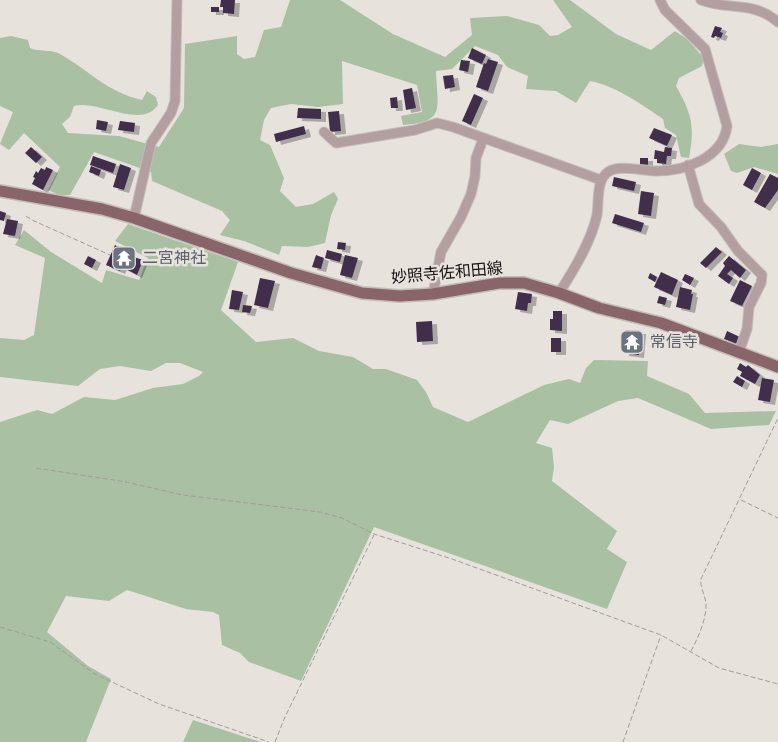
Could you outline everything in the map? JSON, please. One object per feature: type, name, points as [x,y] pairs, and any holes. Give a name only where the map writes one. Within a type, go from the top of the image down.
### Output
[{"type":"main road","name":"妙照寺佐和田線","points":[[0,190],[102,209],[134,218],[291,273],[362,293],[400,296],[433,294],[500,283],[524,283],[559,293],[599,308],[661,323],[778,367]]},
{"type":"street","points":[[134,218],[151,143],[171,113],[175,101],[177,0]]},
{"type":"street","points":[[559,293],[570,276],[592,232],[597,215],[601,180],[608,172],[617,168],[657,171],[688,165],[705,159],[715,152],[726,135],[727,126],[705,49],[665,10],[660,0]]},
{"type":"street","points":[[701,0],[725,6],[751,7],[764,12],[778,22]]},
{"type":"street","points":[[324,132],[336,143],[415,130],[437,123],[601,180]]},
{"type":"street","points":[[433,294],[441,252],[461,217],[471,194],[476,158],[483,139]]},
{"type":"street","points":[[688,165],[699,204],[721,227],[738,251],[762,275],[761,284],[750,307],[747,329],[739,352]]},
{"type":"path","points":[[26,216],[110,255]]},
{"type":"path","points":[[690,651],[702,622],[706,605],[700,584],[701,579],[778,418]]},
{"type":"path","points":[[36,468],[126,482],[183,494],[320,512],[342,518],[374,534],[452,559],[661,635],[719,668],[778,684]]},
{"type":"path","points":[[740,500],[778,518]]},
{"type":"path","points":[[275,742],[374,534]]},
{"type":"path","points":[[0,627],[50,642],[95,674],[159,704],[269,742]]},
{"type":"path","points":[[623,742],[661,635]]},
{"type":"green space","points":[[290,0],[340,0],[393,34],[445,57],[472,35],[470,18],[507,16],[539,25],[550,36],[558,35],[572,27],[553,0],[570,0],[616,34],[651,50],[675,31],[687,39],[704,58],[702,66],[679,78],[676,86],[691,120],[692,137],[689,158],[681,157],[676,135],[665,128],[663,119],[619,91],[590,81],[576,103],[556,91],[526,89],[528,76],[507,67],[498,55],[475,46],[452,69],[436,71],[438,104],[433,116],[427,120],[403,125],[401,116],[422,112],[417,85],[342,61],[343,104],[318,107],[291,104],[271,108],[264,120],[260,140],[270,145],[284,178],[280,191],[296,207],[313,204],[334,192],[338,199],[331,215],[325,243],[308,247],[282,246],[279,255],[244,241],[220,235],[230,220],[222,211],[152,181],[151,172],[94,152],[70,195],[59,195],[48,190],[60,167],[24,133],[9,150],[0,144],[13,112],[0,106],[0,38],[11,36],[28,40],[30,48],[60,54],[119,92],[142,100],[147,91],[156,97],[158,105],[150,112],[141,115],[95,106],[74,106],[70,117],[62,124],[68,133],[119,136],[159,147],[184,108],[185,44],[237,36],[237,54],[244,59],[255,57],[264,30],[281,27]]},
{"type":"green space","points":[[739,144],[761,147],[778,144],[778,174],[754,167],[737,173],[731,171],[724,154]]},
{"type":"green space","points":[[128,224],[238,262],[221,310],[256,342],[293,338],[319,351],[353,357],[373,369],[386,369],[417,380],[426,392],[433,407],[468,422],[544,385],[569,379],[580,383],[586,368],[594,360],[648,361],[647,376],[689,394],[705,413],[776,411],[769,425],[711,429],[638,398],[618,401],[568,424],[550,420],[536,443],[552,448],[554,467],[552,481],[617,531],[607,549],[627,562],[607,609],[374,527],[301,681],[249,662],[240,653],[222,645],[219,615],[213,612],[186,609],[127,590],[109,601],[66,596],[47,632],[88,666],[111,679],[86,742],[0,742],[0,422],[37,410],[52,414],[84,397],[115,400],[153,388],[183,384],[203,372],[180,363],[166,363],[151,371],[120,366],[100,369],[78,386],[0,377],[0,338],[24,340],[34,335],[45,258],[15,245],[24,230],[51,252],[102,283],[106,270],[139,280],[148,258],[115,241]]},
{"type":"green space","points":[[193,720],[261,742],[183,742]]},
{"type":"building","points":[[221,0],[235,0],[234,14],[223,13],[223,7],[220,7]]},
{"type":"building","points":[[211,7],[219,7],[219,12],[211,12]]},
{"type":"building","points":[[715,26],[722,28],[720,32],[723,33],[721,38],[711,37]]},
{"type":"building","points":[[472,48],[486,55],[482,64],[468,58]]},
{"type":"building","points":[[488,59],[498,62],[488,91],[476,87],[484,63],[486,64]]},
{"type":"building","points":[[461,60],[470,61],[468,72],[459,70]]},
{"type":"building","points":[[453,75],[455,87],[445,89],[443,76]]},
{"type":"building","points":[[412,88],[416,108],[406,110],[403,90]]},
{"type":"building","points":[[474,94],[483,98],[471,125],[462,121]]},
{"type":"building","points":[[397,97],[398,108],[391,108],[390,98]]},
{"type":"building","points":[[298,108],[321,109],[321,119],[297,118]]},
{"type":"building","points":[[339,111],[341,131],[330,132],[328,112]]},
{"type":"building","points":[[97,120],[108,122],[106,131],[96,129]]},
{"type":"building","points":[[120,121],[135,123],[134,132],[118,130]]},
{"type":"building","points":[[304,126],[306,134],[276,142],[274,134]]},
{"type":"building","points":[[654,128],[672,135],[667,146],[649,138]]},
{"type":"building","points":[[31,147],[42,157],[36,163],[25,153]]},
{"type":"building","points":[[665,147],[672,148],[671,156],[667,156],[666,164],[657,163],[657,159],[654,159],[655,150],[664,152]]},
{"type":"building","points":[[93,156],[116,164],[113,173],[90,165]]},
{"type":"building","points":[[640,158],[648,158],[648,165],[640,165]]},
{"type":"building","points":[[120,164],[131,168],[124,190],[113,187]]},
{"type":"building","points":[[91,166],[101,170],[99,176],[89,172]]},
{"type":"building","points":[[46,167],[53,170],[43,190],[32,184],[36,171],[38,173],[41,168],[45,170]]},
{"type":"building","points":[[752,168],[761,173],[752,190],[743,185]]},
{"type":"building","points":[[770,174],[778,178],[778,190],[765,208],[754,202]]},
{"type":"building","points":[[614,177],[636,182],[634,191],[612,186]]},
{"type":"building","points":[[641,191],[654,193],[651,216],[638,214]]},
{"type":"building","points":[[0,211],[6,213],[4,221],[0,220]]},
{"type":"building","points":[[615,214],[644,223],[641,232],[612,223]]},
{"type":"building","points":[[7,219],[18,221],[15,236],[3,234]]},
{"type":"building","points":[[338,242],[346,243],[345,250],[337,249]]},
{"type":"building","name":"二宮神社","points":[[115,245],[129,252],[128,255],[143,260],[137,275],[122,267],[120,271],[106,265]]},
{"type":"building","points":[[716,247],[722,252],[706,268],[700,263]]},
{"type":"building","points":[[327,250],[342,254],[340,262],[325,258]]},
{"type":"building","points":[[316,255],[324,258],[321,269],[312,267]]},
{"type":"building","points":[[345,255],[358,258],[352,278],[340,275]]},
{"type":"building","points":[[88,256],[96,260],[92,268],[84,264]]},
{"type":"building","points":[[729,256],[746,270],[740,278],[731,270],[727,274],[733,278],[729,284],[718,276],[725,266],[723,263]]},
{"type":"building","points":[[661,272],[678,280],[672,295],[654,287]]},
{"type":"building","points":[[650,273],[657,277],[655,282],[648,278]]},
{"type":"building","points":[[685,274],[694,278],[690,285],[682,280]]},
{"type":"building","points":[[260,278],[275,281],[268,308],[254,305]]},
{"type":"building","points":[[740,280],[752,286],[742,306],[730,301]]},
{"type":"building","points":[[680,287],[692,290],[690,310],[676,307]]},
{"type":"building","points":[[232,290],[243,292],[239,310],[229,309]]},
{"type":"building","points":[[518,292],[532,294],[531,303],[528,303],[527,311],[515,309]]},
{"type":"building","points":[[659,296],[667,298],[665,305],[657,303]]},
{"type":"building","points":[[243,305],[252,306],[250,313],[242,312]]},
{"type":"building","points":[[553,311],[562,311],[562,331],[550,330],[550,319],[553,319]]},
{"type":"building","points":[[432,321],[433,341],[417,342],[416,322]]},
{"type":"building","name":"常信寺","points":[[626,330],[641,331],[639,355],[624,353]]},
{"type":"building","points":[[727,331],[740,337],[737,344],[724,339]]},
{"type":"building","points":[[551,338],[561,338],[561,352],[551,352]]},
{"type":"building","points":[[740,363],[746,367],[748,365],[760,375],[755,384],[740,376],[742,372],[737,369]]},
{"type":"building","points":[[737,376],[745,381],[742,387],[733,382]]},
{"type":"building","points":[[762,378],[774,380],[770,402],[758,400]]},
{"type":"place","name":"二宮神社","points":[[124,258]]},
{"type":"place","name":"常信寺","points":[[632,342]]}]
